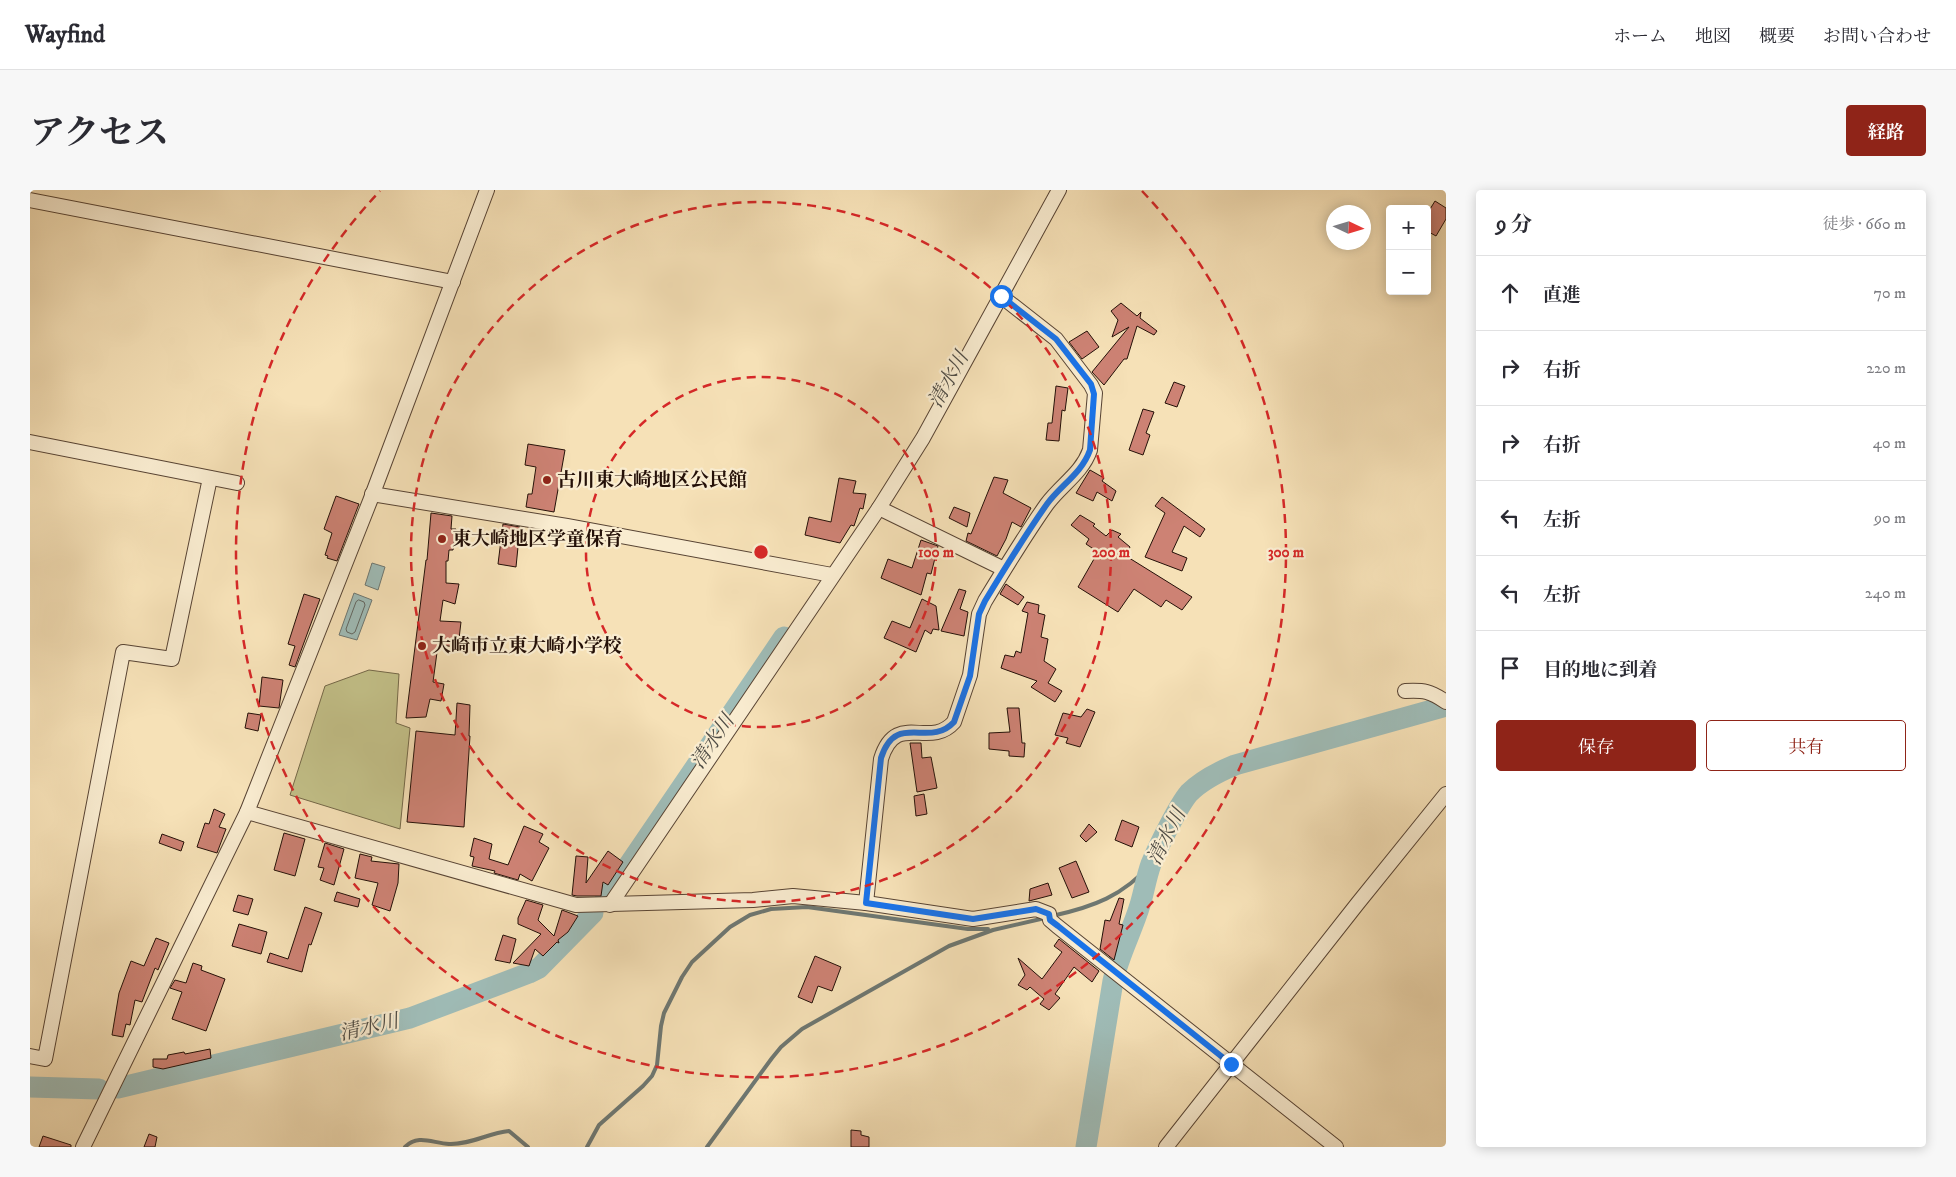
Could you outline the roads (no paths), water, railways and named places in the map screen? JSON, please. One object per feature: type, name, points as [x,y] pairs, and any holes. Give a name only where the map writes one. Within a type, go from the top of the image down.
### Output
[{"type":"street","points":[[83,1147],[247,812],[372,494],[487,190]]},
{"type":"street","points":[[610,905],[879,508],[924,438],[1059,190]]},
{"type":"street","points":[[30,200],[453,282]]},
{"type":"street","points":[[866,903],[881,758],[885,746],[892,737],[900,733],[941,732],[949,728],[954,722],[970,676],[979,614],[1004,569],[1048,502],[1073,477],[1087,458],[1090,450],[1094,394],[1091,384],[1056,339],[1001,296]]},
{"type":"street","points":[[30,442],[237,483]]},
{"type":"street","points":[[30,1056],[45,1059],[123,652],[172,659],[210,478]]},
{"type":"street","points":[[372,494],[567,526],[832,576]]},
{"type":"street","points":[[879,508],[1004,569]]},
{"type":"street","points":[[1405,691],[1425,690],[1446,702]]},
{"type":"street","points":[[1166,1147],[1446,794]]},
{"type":"street","points":[[247,812],[576,905],[753,900],[793,896],[866,903],[973,919],[1036,909],[1050,917],[1336,1147]]},
{"type":"water","points":[[372,563],[385,567],[378,590],[365,585]]},
{"type":"water","points":[[354,593],[372,600],[357,640],[339,635]]},
{"type":"waterway","name":"清水川","points":[[605,900],[784,637]]},
{"type":"waterway","name":"清水川","points":[[1086,1147],[1113,981],[1140,905],[1151,864],[1163,837],[1184,799],[1199,784],[1222,770],[1235,765],[1446,706]]},
{"type":"waterway","points":[[1052,916],[1081,909],[1106,899],[1129,884],[1151,864]]},
{"type":"waterway","points":[[587,1147],[599,1125],[652,1076],[657,1065],[664,1013],[682,977],[692,962],[730,927],[750,915],[771,909],[807,907],[968,929],[988,929]]},
{"type":"waterway","name":"清水川","points":[[118,1088],[410,1018],[539,968],[593,913]]},
{"type":"waterway","points":[[707,1147],[772,1058],[781,1047],[802,1029],[949,946],[993,930],[1045,918]]},
{"type":"waterway","name":"清水川","points":[[30,1087],[99,1089]]},
{"type":"waterway","points":[[405,1147],[410,1143],[420,1140],[449,1144],[464,1143],[509,1131],[528,1147]]},
{"type":"place","name":"古川東大崎地区公民館","points":[[547,480]]},
{"type":"place","name":"東大崎地区学童保育","points":[[442,539]]},
{"type":"place","name":"大崎市立東大崎小学校","points":[[422,646]]}]
